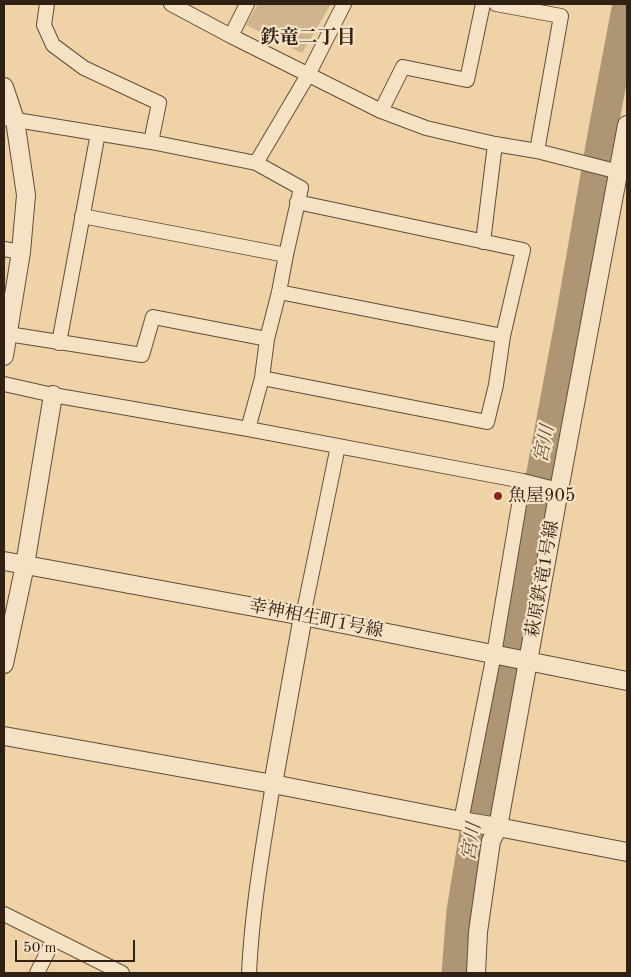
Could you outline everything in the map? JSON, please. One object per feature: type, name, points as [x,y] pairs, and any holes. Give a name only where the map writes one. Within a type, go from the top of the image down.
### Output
[{"type":"street","points":[[47,4],[44,25],[53,45],[84,68],[158,103],[151,142]]},
{"type":"street","points":[[171,4],[382,111],[426,128],[495,144],[537,151],[615,171]]},
{"type":"street","points":[[231,36],[247,4]]},
{"type":"street","points":[[256,163],[308,75],[344,4]]},
{"type":"street","points":[[382,111],[403,67],[467,80],[483,4]]},
{"type":"street","points":[[496,4],[519,6],[561,16],[537,151]]},
{"type":"street","points":[[4,87],[26,195],[21,252],[4,356]]},
{"type":"street","points":[[9,119],[151,142],[256,163],[301,188],[267,340],[262,378],[248,429]]},
{"type":"street","name":"萩原鉄竜1号線","points":[[476,973],[478,932],[491,841],[498,827],[528,662],[555,489],[615,171],[627,125]]},
{"type":"street","points":[[59,343],[98,133]]},
{"type":"street","points":[[483,242],[495,144]]},
{"type":"street","points":[[262,378],[488,422],[523,250],[297,202]]},
{"type":"street","points":[[82,216],[286,255]]},
{"type":"street","points":[[4,249],[21,252]]},
{"type":"street","points":[[279,292],[504,336]]},
{"type":"street","points":[[8,334],[142,355],[153,317],[267,340]]},
{"type":"street","points":[[4,384],[53,395],[248,429],[527,482],[555,489]]},
{"type":"street","points":[[4,664],[25,565],[53,395]]},
{"type":"street","points":[[249,973],[250,940],[273,784],[303,616],[338,446]]},
{"type":"street","points":[[461,821],[527,482]]},
{"type":"street","name":"幸神相生町1号線","points":[[4,561],[303,616],[627,682]]},
{"type":"street","points":[[4,736],[273,784],[627,852]]},
{"type":"street","points":[[4,914],[122,973]]},
{"type":"street","points":[[37,973],[54,939]]},
{"type":"shaded area","points":[[258,4],[331,4],[302,53],[246,25]]},
{"type":"waterway","name":"宮川","points":[[456,973],[461,911],[478,808],[627,4]]},
{"type":"place","name":"魚屋905","points":[[498,496]]},
{"type":"district","name":"鉄竜二丁目","points":[[308,38]]}]
